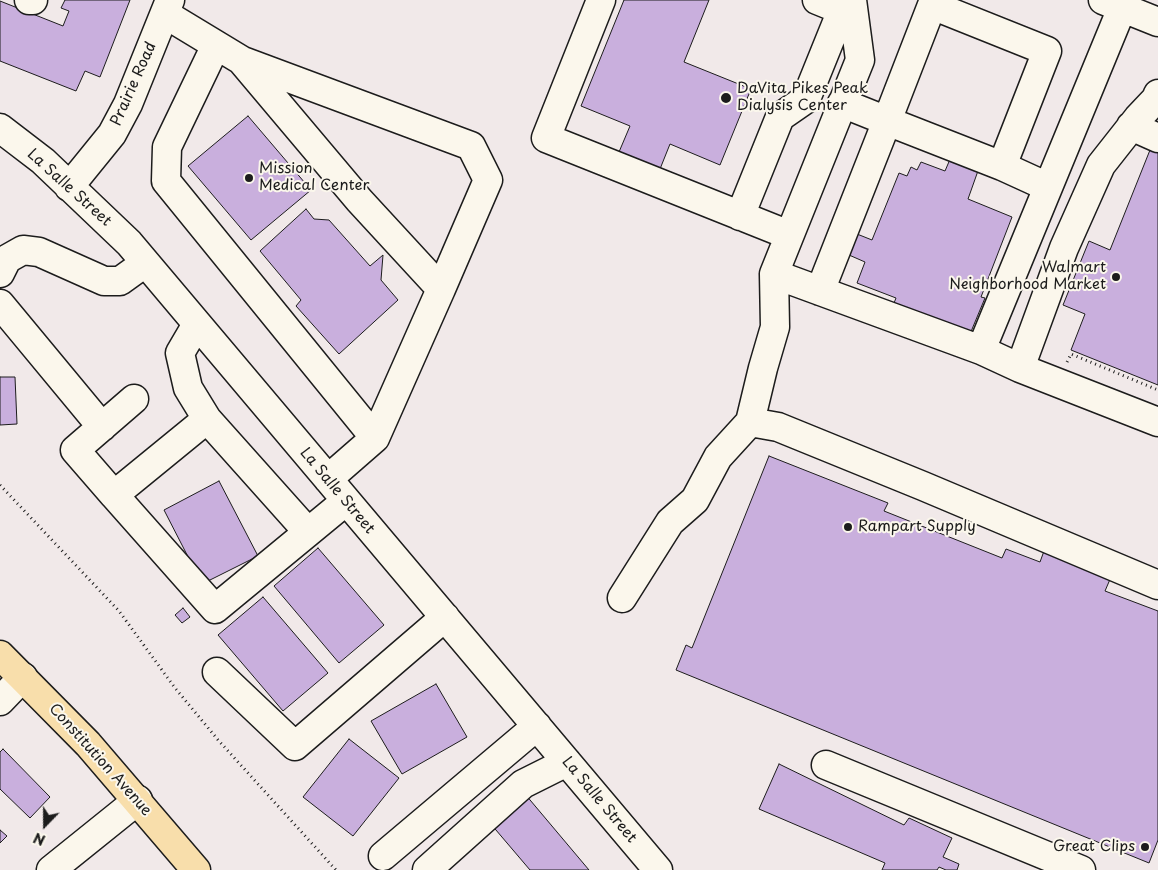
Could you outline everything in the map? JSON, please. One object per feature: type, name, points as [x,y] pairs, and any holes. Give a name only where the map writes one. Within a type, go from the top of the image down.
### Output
[{"type":"main road","name":"Constitution Avenue","points":[[0,655],[88,744],[138,800],[196,870]]},
{"type":"street","points":[[601,0],[546,138],[789,236]]},
{"type":"street","points":[[817,0],[850,8]]},
{"type":"street","points":[[981,350],[1048,187],[1113,4],[1158,22]]},
{"type":"street","points":[[820,291],[932,5],[1047,51],[1002,166]]},
{"type":"street","points":[[168,7],[216,45],[241,60],[471,146],[488,180],[375,438],[328,479]]},
{"type":"street","name":"Prairie Road","points":[[69,187],[112,134],[128,104],[168,7]]},
{"type":"street","points":[[740,216],[780,117],[806,99],[850,8]]},
{"type":"street","points":[[622,598],[670,522],[696,500],[718,457],[750,422],[775,327],[774,274],[860,60],[850,8]]},
{"type":"street","points":[[216,45],[168,148],[166,181],[375,438]]},
{"type":"street","points":[[241,60],[359,200],[441,289]]},
{"type":"street","points":[[1020,368],[1064,248],[1101,165],[1131,126],[1156,100],[1158,94]]},
{"type":"street","points":[[842,103],[1002,166],[1048,187]]},
{"type":"street","points":[[1131,126],[1158,138]]},
{"type":"street","name":"La Salle Street","points":[[0,128],[43,161],[128,243],[145,262],[658,870]]},
{"type":"street","points":[[0,273],[7,258],[23,250],[39,252],[104,281],[120,281],[145,262]]},
{"type":"street","points":[[774,274],[981,350],[1020,368],[1158,422]]},
{"type":"street","points":[[0,304],[102,427]]},
{"type":"street","points":[[197,324],[180,352],[188,388],[207,418],[308,532]]},
{"type":"street","points":[[134,399],[75,450],[215,609],[346,500]]},
{"type":"street","points":[[114,495],[207,418]]},
{"type":"street","points":[[750,422],[778,427],[1158,585]]},
{"type":"street","points":[[217,672],[294,746],[444,617]]},
{"type":"street","points":[[0,701],[23,677]]},
{"type":"street","points":[[383,856],[537,726]]},
{"type":"street","points":[[445,864],[523,784],[567,762]]},
{"type":"street","points":[[826,765],[1081,870]]},
{"type":"street","points":[[51,870],[138,800]]},
{"type":"path","points":[[1070,354],[1158,390]]},
{"type":"path","points":[[0,485],[119,611],[175,688],[219,742],[336,870]]},
{"type":"building","points":[[65,0],[130,0],[100,77],[85,71],[76,91],[0,61],[0,1],[63,26],[69,11],[61,8]]},
{"type":"building","points":[[624,0],[709,0],[684,62],[751,89],[720,165],[670,144],[660,169],[619,152],[630,126],[581,106]]},
{"type":"building","name":"Mission Medical Center","points":[[248,116],[311,190],[251,240],[188,166]]},
{"type":"building","name":"Walmart Neighborhood Market","points":[[1152,145],[1158,147],[1158,385],[1071,350],[1085,314],[1063,305],[1089,241],[1110,250]]},
{"type":"building","points":[[951,157],[979,168],[968,199],[1012,217],[981,297],[985,298],[970,334],[894,303],[896,298],[857,283],[865,262],[849,255],[857,234],[872,240],[899,173],[907,176],[911,167],[917,170],[921,162],[945,171]]},
{"type":"building","points":[[306,209],[314,219],[329,220],[370,266],[383,255],[381,280],[398,300],[339,354],[296,306],[301,300],[260,251]]},
{"type":"building","points":[[0,377],[15,377],[17,424],[0,425]]},
{"type":"building","points":[[769,456],[888,503],[884,511],[1002,558],[1006,549],[1040,562],[1044,551],[1111,577],[1105,591],[1158,611],[1158,840],[1149,863],[676,670],[686,645],[692,648]]},
{"type":"building","points":[[219,481],[258,556],[202,584],[164,510]]},
{"type":"building","points":[[318,548],[384,625],[339,663],[274,586]]},
{"type":"building","points":[[263,597],[328,673],[283,711],[218,635]]},
{"type":"building","points":[[183,608],[190,617],[182,623],[175,615]]},
{"type":"building","points":[[436,684],[467,737],[402,774],[371,721]]},
{"type":"building","points":[[349,739],[399,778],[353,836],[303,797]]},
{"type":"building","points":[[3,749],[50,797],[30,818],[0,789],[0,752]]},
{"type":"building","points":[[779,764],[904,825],[909,818],[952,838],[943,857],[959,864],[957,870],[946,870],[939,867],[937,870],[882,870],[885,863],[759,809]]},
{"type":"building","points":[[525,794],[589,870],[530,870],[490,823]]},
{"type":"building","points":[[0,830],[7,836],[0,843]]},
{"type":"place","name":"DaVita Pikes Peak Dialysis Center","points":[[726,98]]},
{"type":"place","name":"Mission Medical Center","points":[[249,178]]},
{"type":"place","name":"Walmart Neighborhood Market","points":[[1116,277]]},
{"type":"place","name":"Rampart Supply","points":[[848,527]]},
{"type":"place","name":"Great Clips","points":[[1145,847]]}]
